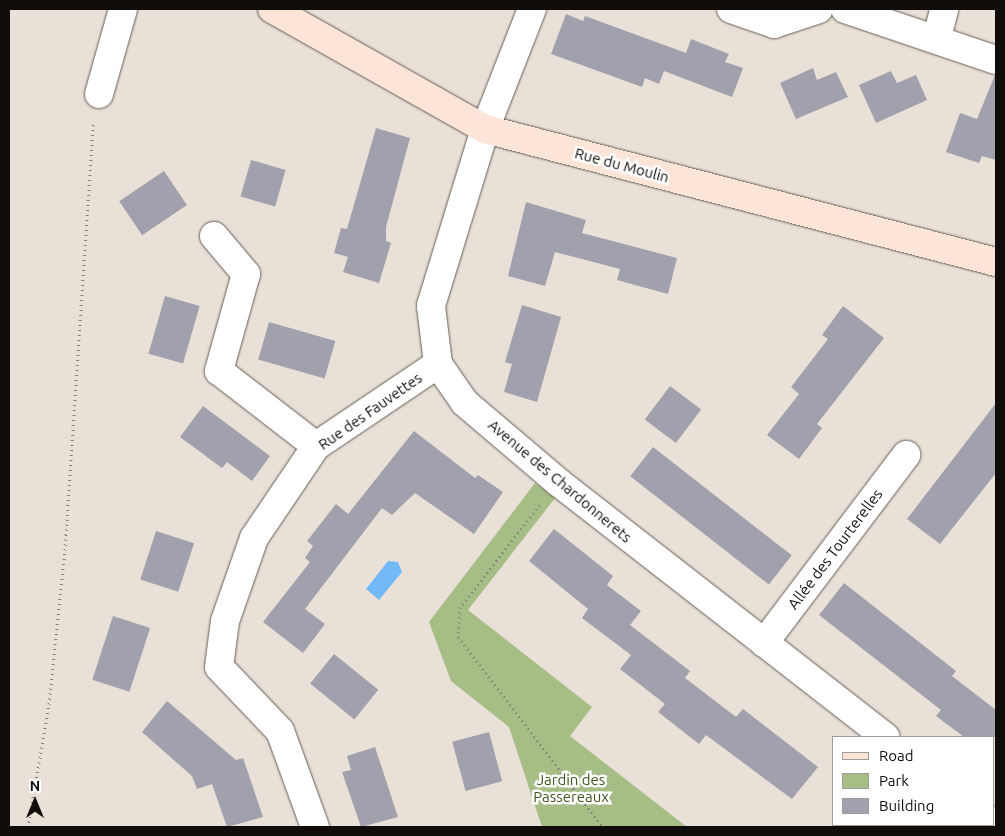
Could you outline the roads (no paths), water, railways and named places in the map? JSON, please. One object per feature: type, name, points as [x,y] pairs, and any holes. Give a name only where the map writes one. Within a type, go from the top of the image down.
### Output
[{"type":"street","points":[[100,94],[123,9]]},
{"type":"street","name":"Rue du Moulin","points":[[272,9],[485,129],[996,262]]},
{"type":"street","name":"Avenue des Chardonnerets","points":[[532,9],[485,129],[430,306],[438,364],[465,402],[558,482],[884,736]]},
{"type":"street","points":[[731,9],[774,24],[818,9]]},
{"type":"street","points":[[845,9],[937,38],[996,60]]},
{"type":"street","points":[[937,38],[944,9]]},
{"type":"street","points":[[214,236],[246,274],[219,371],[316,446]]},
{"type":"street","name":"Rue des Fauvettes","points":[[315,827],[280,731],[218,667],[218,650],[254,538],[316,446],[438,364]]},
{"type":"street","name":"Allée des Tourterelles","points":[[764,643],[906,454]]},
{"type":"water","points":[[388,561],[398,562],[402,572],[379,600],[366,589]]},
{"type":"park label","name":"Jardin des Passereaux","points":[[571,788]]}]
